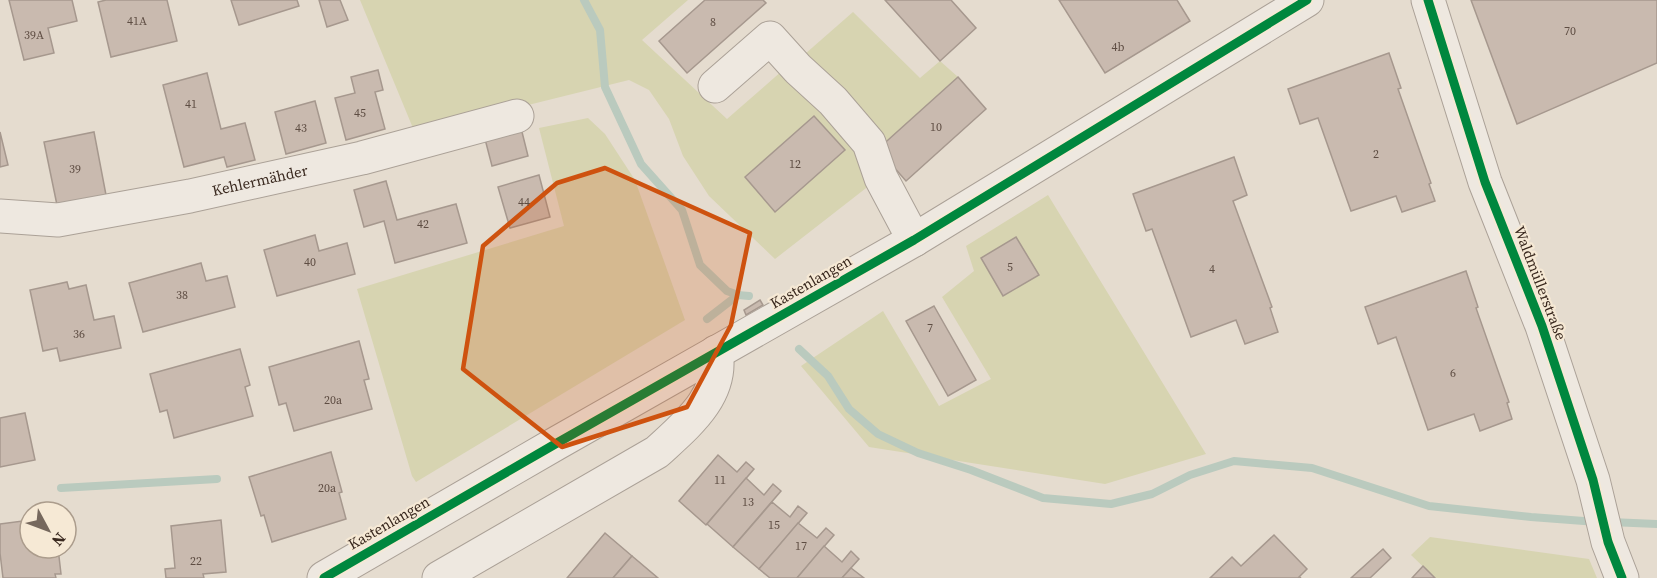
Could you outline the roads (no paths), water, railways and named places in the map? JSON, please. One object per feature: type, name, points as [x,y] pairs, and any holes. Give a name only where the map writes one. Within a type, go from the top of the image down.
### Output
[{"type":"street","name":"Kastenlangen","points":[[324,578],[914,240],[1307,0]]},
{"type":"street","name":"Waldmüllerstraße","points":[[1428,0],[1485,182],[1550,348],[1593,480],[1603,524],[1622,578]]},
{"type":"street","points":[[715,86],[770,38],[798,69],[833,101],[868,143],[881,178],[914,240]]},
{"type":"street","name":"Kehlermähder","points":[[0,216],[58,220],[190,196],[362,158],[517,116]]},
{"type":"street","points":[[440,578],[657,453],[685,427],[704,405],[715,379],[718,364],[716,352]]},
{"type":"waterway","points":[[584,0],[600,30],[605,87],[641,164],[682,210],[700,265],[727,291],[749,296]]},
{"type":"waterway","points":[[707,319],[738,295]]},
{"type":"waterway","points":[[799,349],[828,376],[849,409],[878,434],[918,453],[971,470],[1043,498],[1111,504],[1152,494],[1190,475],[1234,461],[1312,468],[1429,506],[1597,522]]},
{"type":"waterway","points":[[61,488],[217,479]]},
{"type":"waterway","points":[[1610,522],[1657,524]]}]
